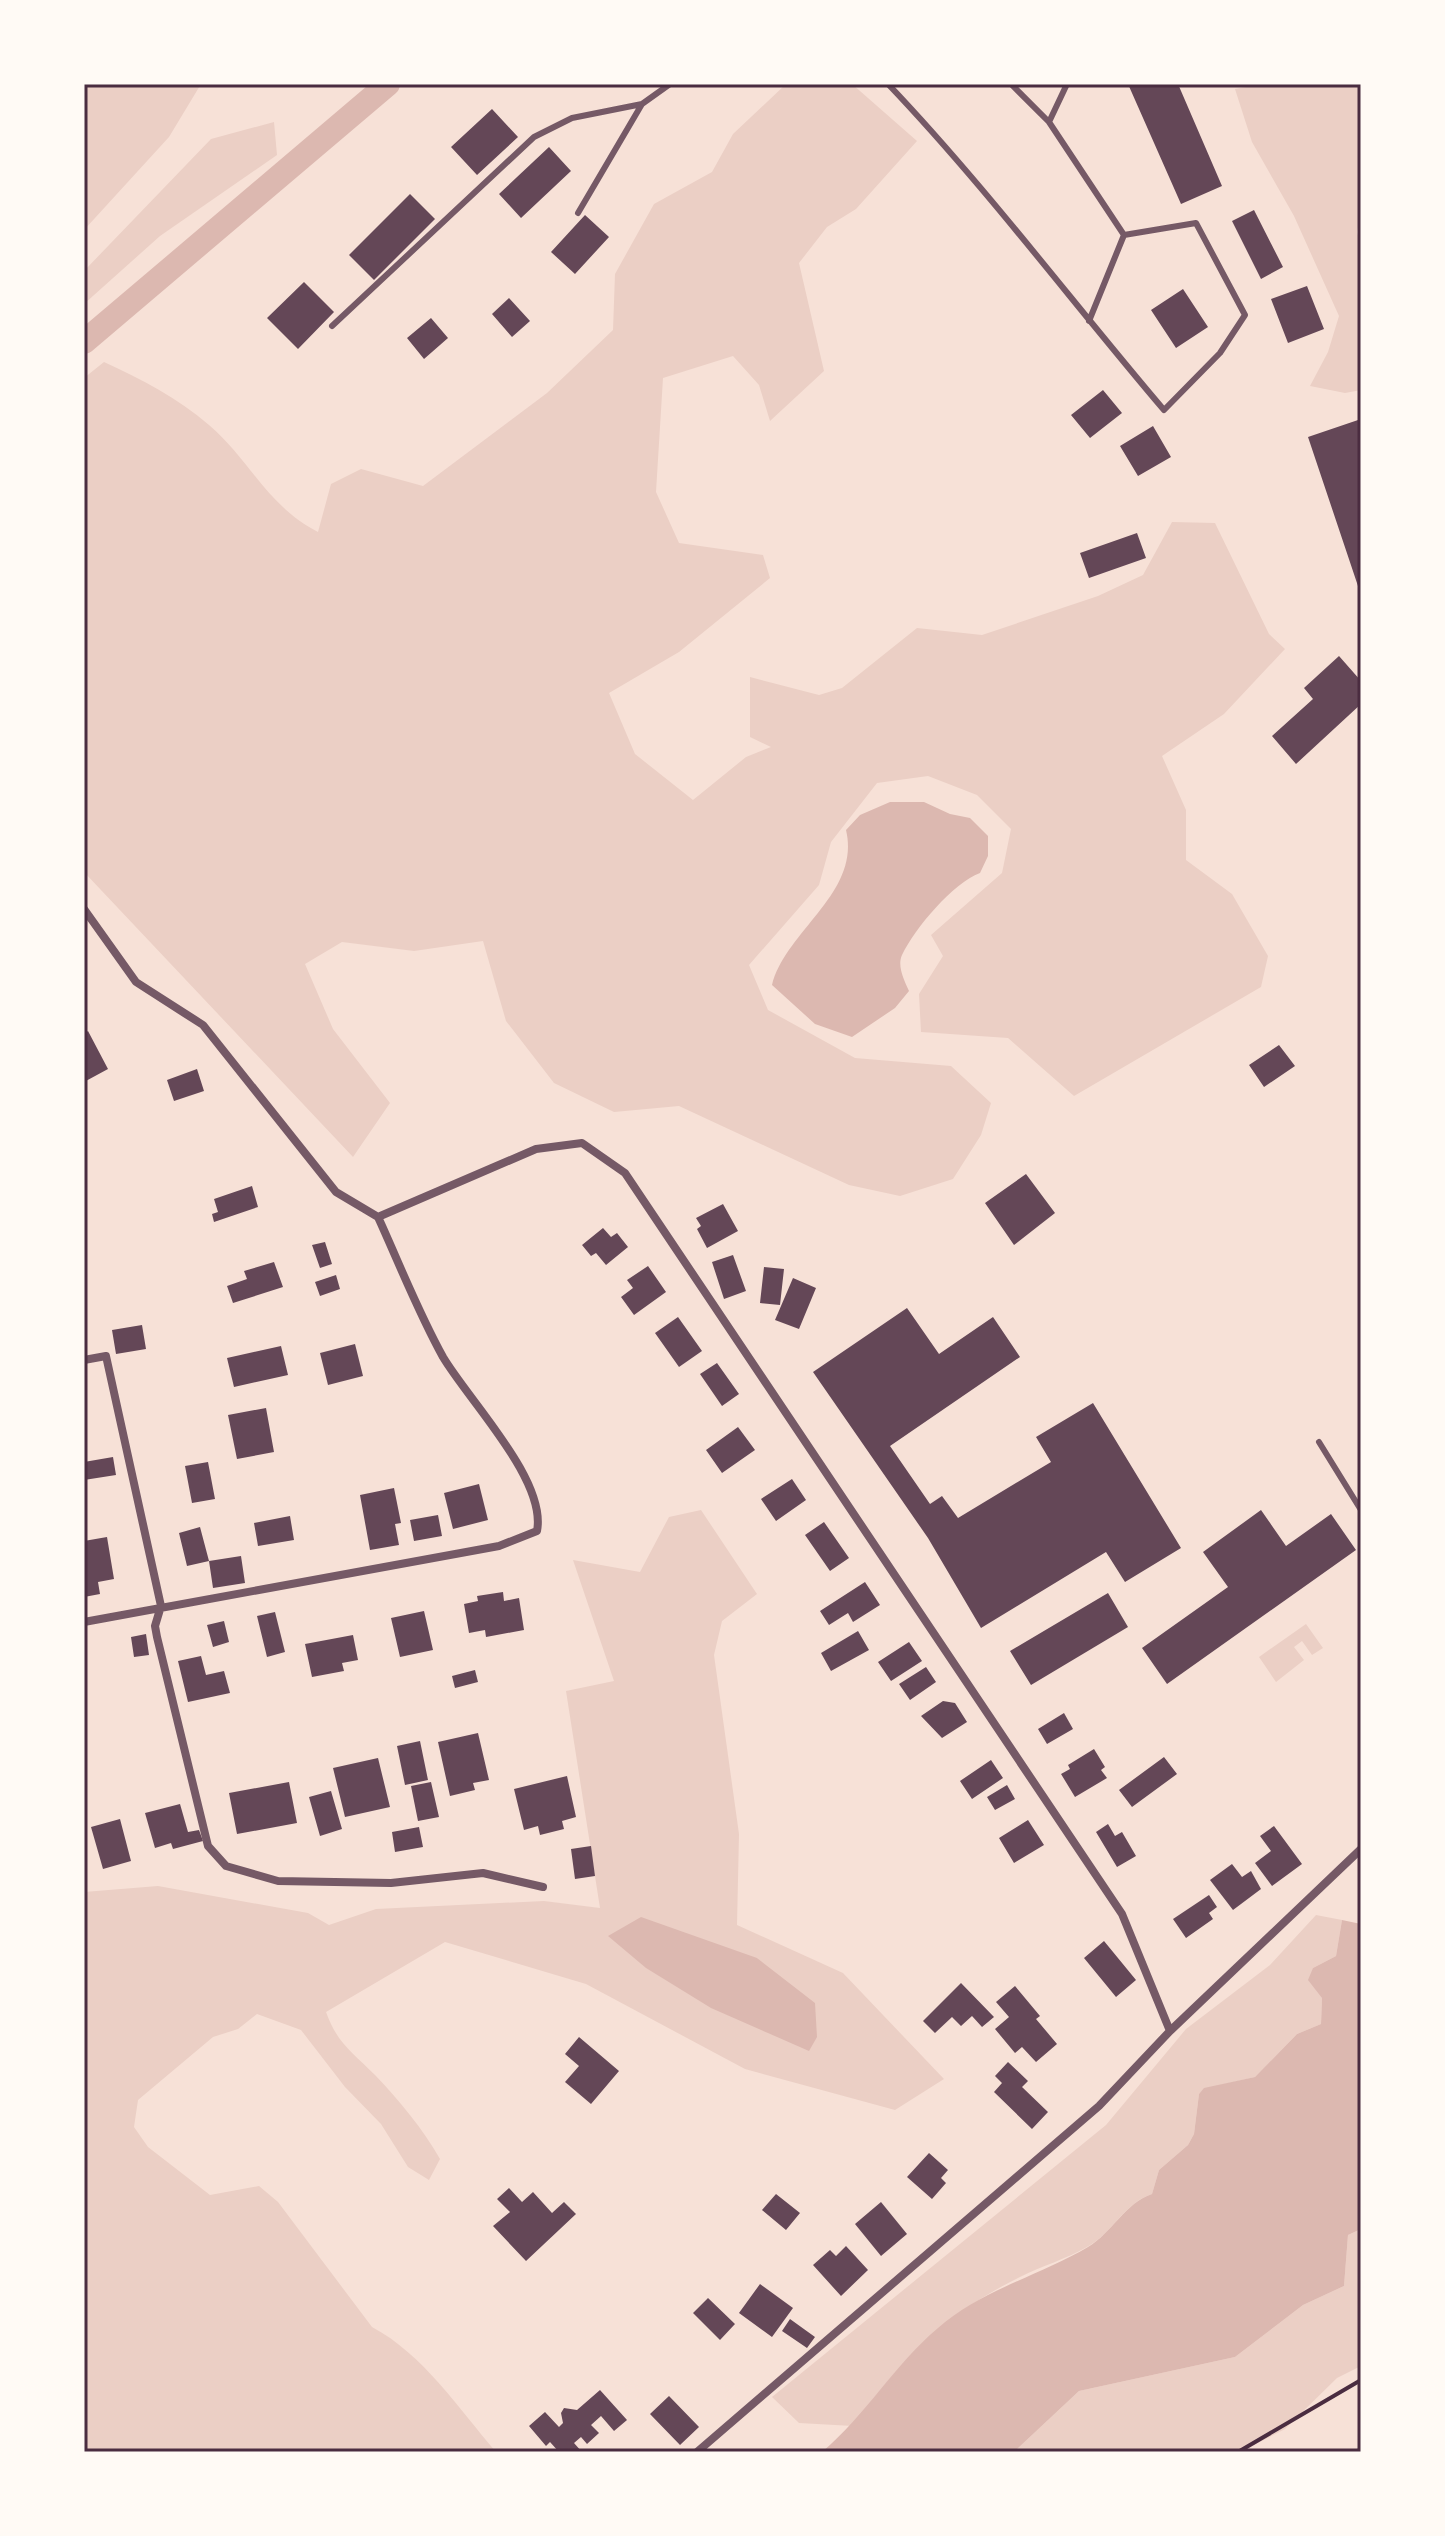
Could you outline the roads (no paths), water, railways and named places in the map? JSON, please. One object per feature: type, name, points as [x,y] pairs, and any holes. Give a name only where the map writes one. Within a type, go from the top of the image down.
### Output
[{"type":"street","points":[[84,909],[136,982],[203,1025],[336,1192],[378,1217],[443,1357],[528,1482],[540,1516],[537,1531],[499,1546],[84,1622]]},
{"type":"street","points":[[378,1217],[536,1149],[582,1143],[625,1173],[1122,1914],[1170,2031]]},
{"type":"street","points":[[84,1360],[106,1356],[161,1606],[155,1626],[208,1846],[226,1866],[278,1881],[391,1883],[483,1873],[543,1887]]},
{"type":"street","points":[[697,2452],[1099,2106],[1170,2031],[1361,1849]]},
{"type":"lane","points":[[578,213],[642,104],[670,84]]},
{"type":"lane","points":[[888,84],[935,133],[1164,410],[1220,353],[1245,315],[1196,223],[1124,235]]},
{"type":"lane","points":[[1011,84],[1049,122],[1124,235]]},
{"type":"lane","points":[[1049,122],[1067,84]]},
{"type":"lane","points":[[332,326],[534,137],[572,118],[642,104]]},
{"type":"lane","points":[[1089,321],[1124,235]]},
{"type":"lane","points":[[1319,1442],[1361,1510]]},
{"type":"waterway","points":[[84,342],[388,84]]}]
